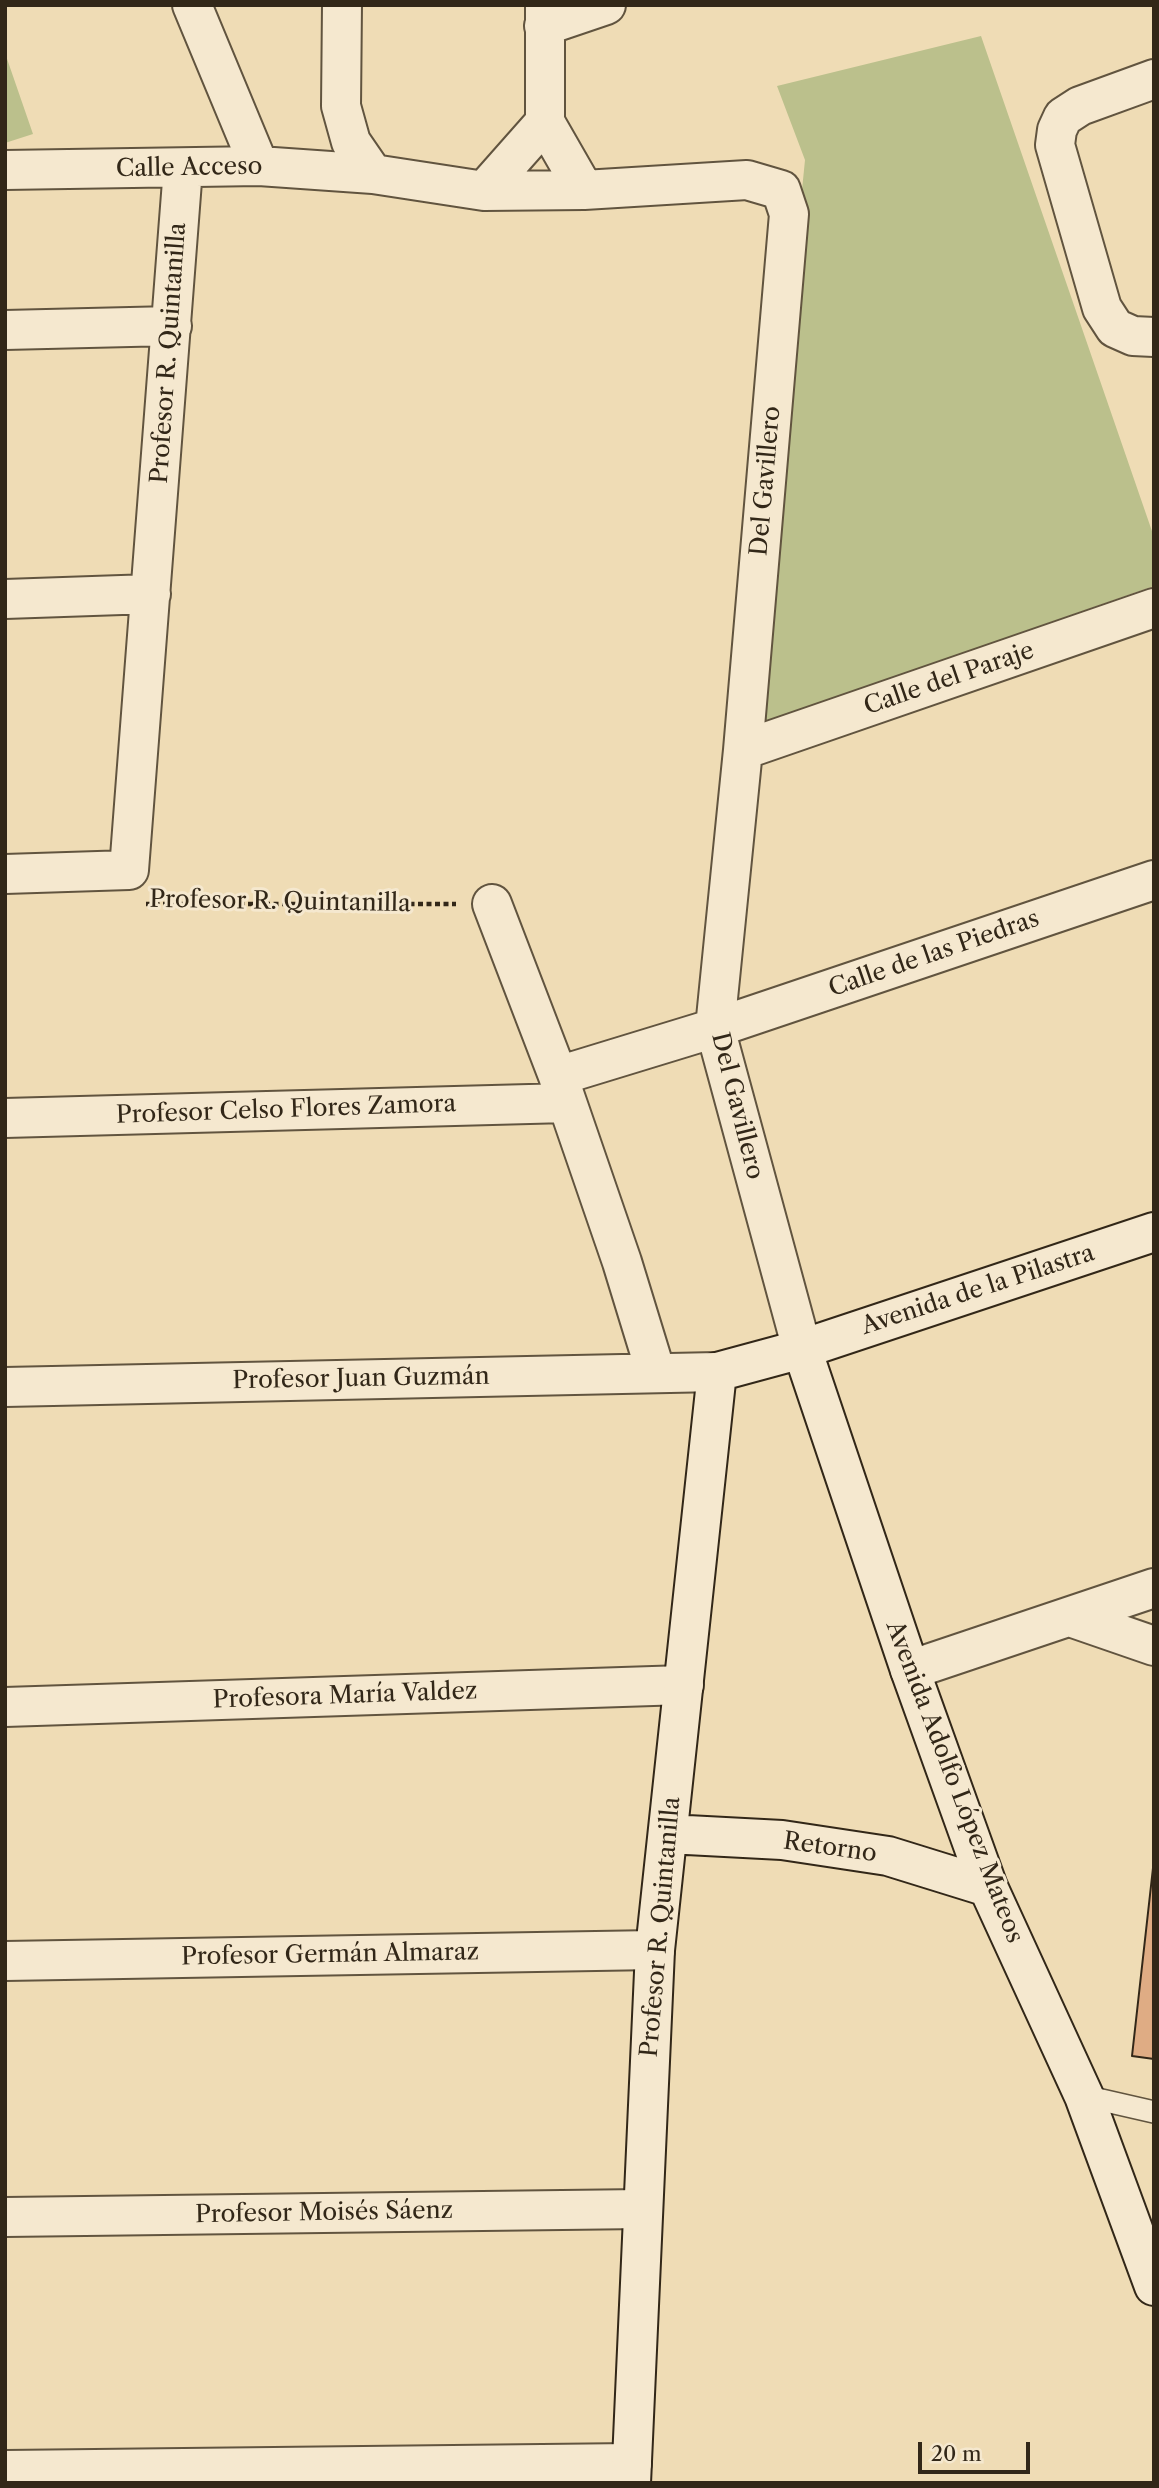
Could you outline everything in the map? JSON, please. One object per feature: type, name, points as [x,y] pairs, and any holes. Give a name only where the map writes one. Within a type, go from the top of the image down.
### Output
[{"type":"street","points":[[192,5],[259,166]]},
{"type":"street","points":[[342,5],[341,106],[351,142],[373,174]]},
{"type":"street","points":[[584,190],[545,122],[545,15],[606,5]]},
{"type":"street","points":[[1154,79],[1080,106],[1063,117],[1057,130],[1055,145],[1102,308],[1115,328],[1133,337],[1154,337]]},
{"type":"street","points":[[484,191],[545,122]]},
{"type":"street","name":"Calle Acceso","points":[[5,170],[259,166],[373,174]]},
{"type":"street","name":"Profesor R. Quintanilla","points":[[129,870],[183,168]]},
{"type":"street","name":"Del Gavillero","points":[[373,174],[484,191],[584,190],[747,180],[781,190],[786,202],[789,214],[743,750],[715,1028],[802,1349]]},
{"type":"street","points":[[5,330],[172,326]]},
{"type":"street","points":[[5,599],[151,594]]},
{"type":"street","name":"Calle del Paraje","points":[[743,750],[1154,608]]},
{"type":"street","points":[[5,874],[129,870]]},
{"type":"street","name":"Calle de las Piedras","points":[[563,1089],[715,1028],[1154,880]]},
{"type":"street","points":[[492,904],[563,1089],[622,1262],[656,1373]]},
{"type":"street","name":"Profesor Celso Flores Zamora","points":[[5,1118],[563,1089]]},
{"type":"street","name":"Avenida de la Pilastra","points":[[717,1372],[802,1349],[1154,1232]]},
{"type":"street","name":"Avenida Adolfo López Mateos","points":[[802,1349],[910,1670],[988,1887],[1084,2096],[1154,2286]]},
{"type":"street","name":"Profesor R. Quintanilla","points":[[631,2473],[655,1950],[717,1372]]},
{"type":"street","name":"Profesor Juan Guzmán","points":[[5,1387],[717,1372]]},
{"type":"street","points":[[910,1670],[1154,1588]]},
{"type":"street","points":[[1070,1617],[1154,1646]]},
{"type":"street","name":"Profesora María Valdez","points":[[5,1707],[684,1685]]},
{"type":"street","name":"Retorno","points":[[668,1834],[782,1840],[888,1856],[988,1887]]},
{"type":"street","name":"Profesor Germán Almaraz","points":[[5,1961],[655,1950]]},
{"type":"street","name":"Profesor Moisés Sáenz","points":[[5,2217],[642,2209]]},
{"type":"street","points":[[5,2470],[631,2473]]},
{"type":"lane","points":[[1084,2096],[1154,2112]]},
{"type":"path","name":"Profesor R. Quintanilla","points":[[129,870],[140,905],[492,904]]},
{"type":"green space","points":[[981,36],[1154,537],[1154,586],[748,728],[805,160],[777,86]]},
{"type":"green space","points":[[5,53],[33,134],[5,143]]},
{"type":"building","points":[[1154,1859],[1154,2059],[1132,2056]]}]
